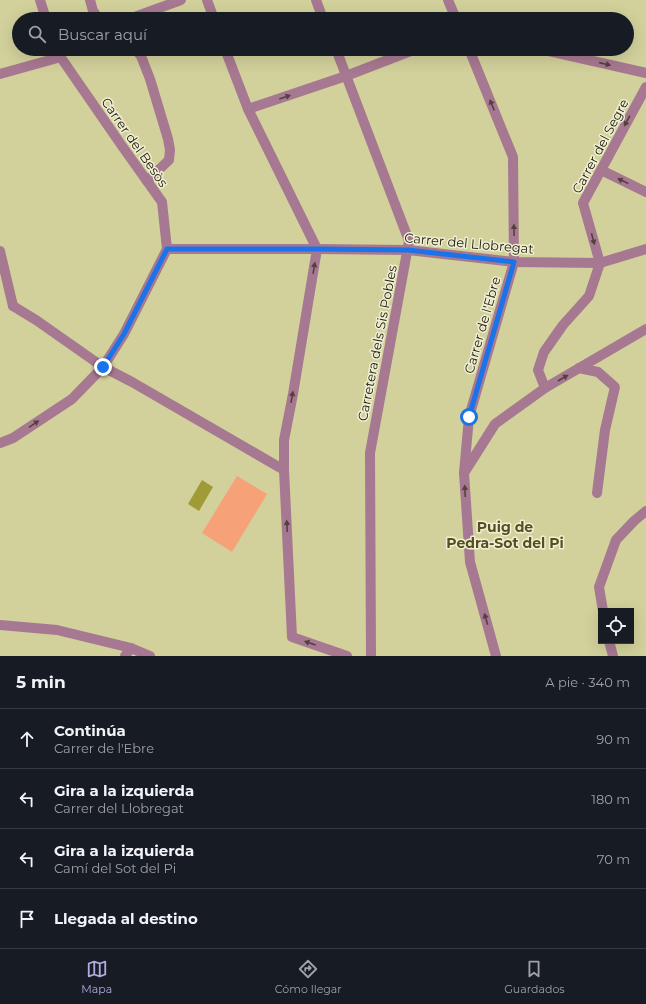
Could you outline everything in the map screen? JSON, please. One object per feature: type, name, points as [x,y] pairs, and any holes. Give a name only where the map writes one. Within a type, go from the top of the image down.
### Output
[{"type":"street","points":[[40,0],[44,12]]},
{"type":"street","points":[[90,0],[94,12]]},
{"type":"street","points":[[148,12],[181,0]]},
{"type":"street","points":[[207,0],[211,12]]},
{"type":"street","points":[[316,0],[321,12]]},
{"type":"street","points":[[448,0],[453,12]]},
{"type":"street","points":[[0,74],[50,56]]},
{"type":"street","name":"Carrer del Besòs","points":[[60,56],[162,202],[167,249]]},
{"type":"street","points":[[141,56],[150,79],[170,150],[169,160],[147,181]]},
{"type":"street","points":[[228,56],[248,109],[317,249],[284,440],[284,470],[292,637],[347,656]]},
{"type":"street","name":"Carretera dels Sis Pobles","points":[[339,56],[409,241],[370,453],[371,656]]},
{"type":"street","points":[[248,109],[346,76],[398,56]]},
{"type":"street","name":"Carrer de l'Ebre","points":[[472,56],[513,157],[514,262],[469,417],[464,473],[470,562],[496,656]]},
{"type":"street","points":[[571,56],[646,73]]},
{"type":"street","name":"Carrer del Segre","points":[[600,263],[584,203],[600,170],[646,87]]},
{"type":"street","points":[[600,170],[646,192]]},
{"type":"street","points":[[0,443],[13,438],[72,399],[103,367],[124,334],[167,249]]},
{"type":"street","name":"Carrer del Llobregat","points":[[167,249],[408,250],[514,262],[600,263],[646,249]]},
{"type":"street","points":[[0,251],[13,306],[36,320],[103,367],[132,382],[284,470]]},
{"type":"street","points":[[545,388],[538,370],[544,352],[564,325],[589,296],[600,263]]},
{"type":"street","points":[[464,473],[496,424],[545,388],[646,329]]},
{"type":"street","points":[[579,368],[598,372],[616,387],[605,430],[597,493]]},
{"type":"street","points":[[602,608],[599,587],[616,540],[646,511]]},
{"type":"street","points":[[0,625],[57,630],[128,652],[150,656]]},
{"type":"street","points":[[611,644],[613,656]]},
{"type":"shaded area","points":[[237,476],[267,494],[232,552],[202,533]]},
{"type":"shaded area","points":[[202,480],[213,487],[199,511],[188,504]]},
{"type":"district","name":"Puig de Pedra-Sot del Pi","points":[[505,536]]},
{"type":"route","points":[[103,367],[124,334],[167,249],[408,250],[514,262],[469,417]]}]
